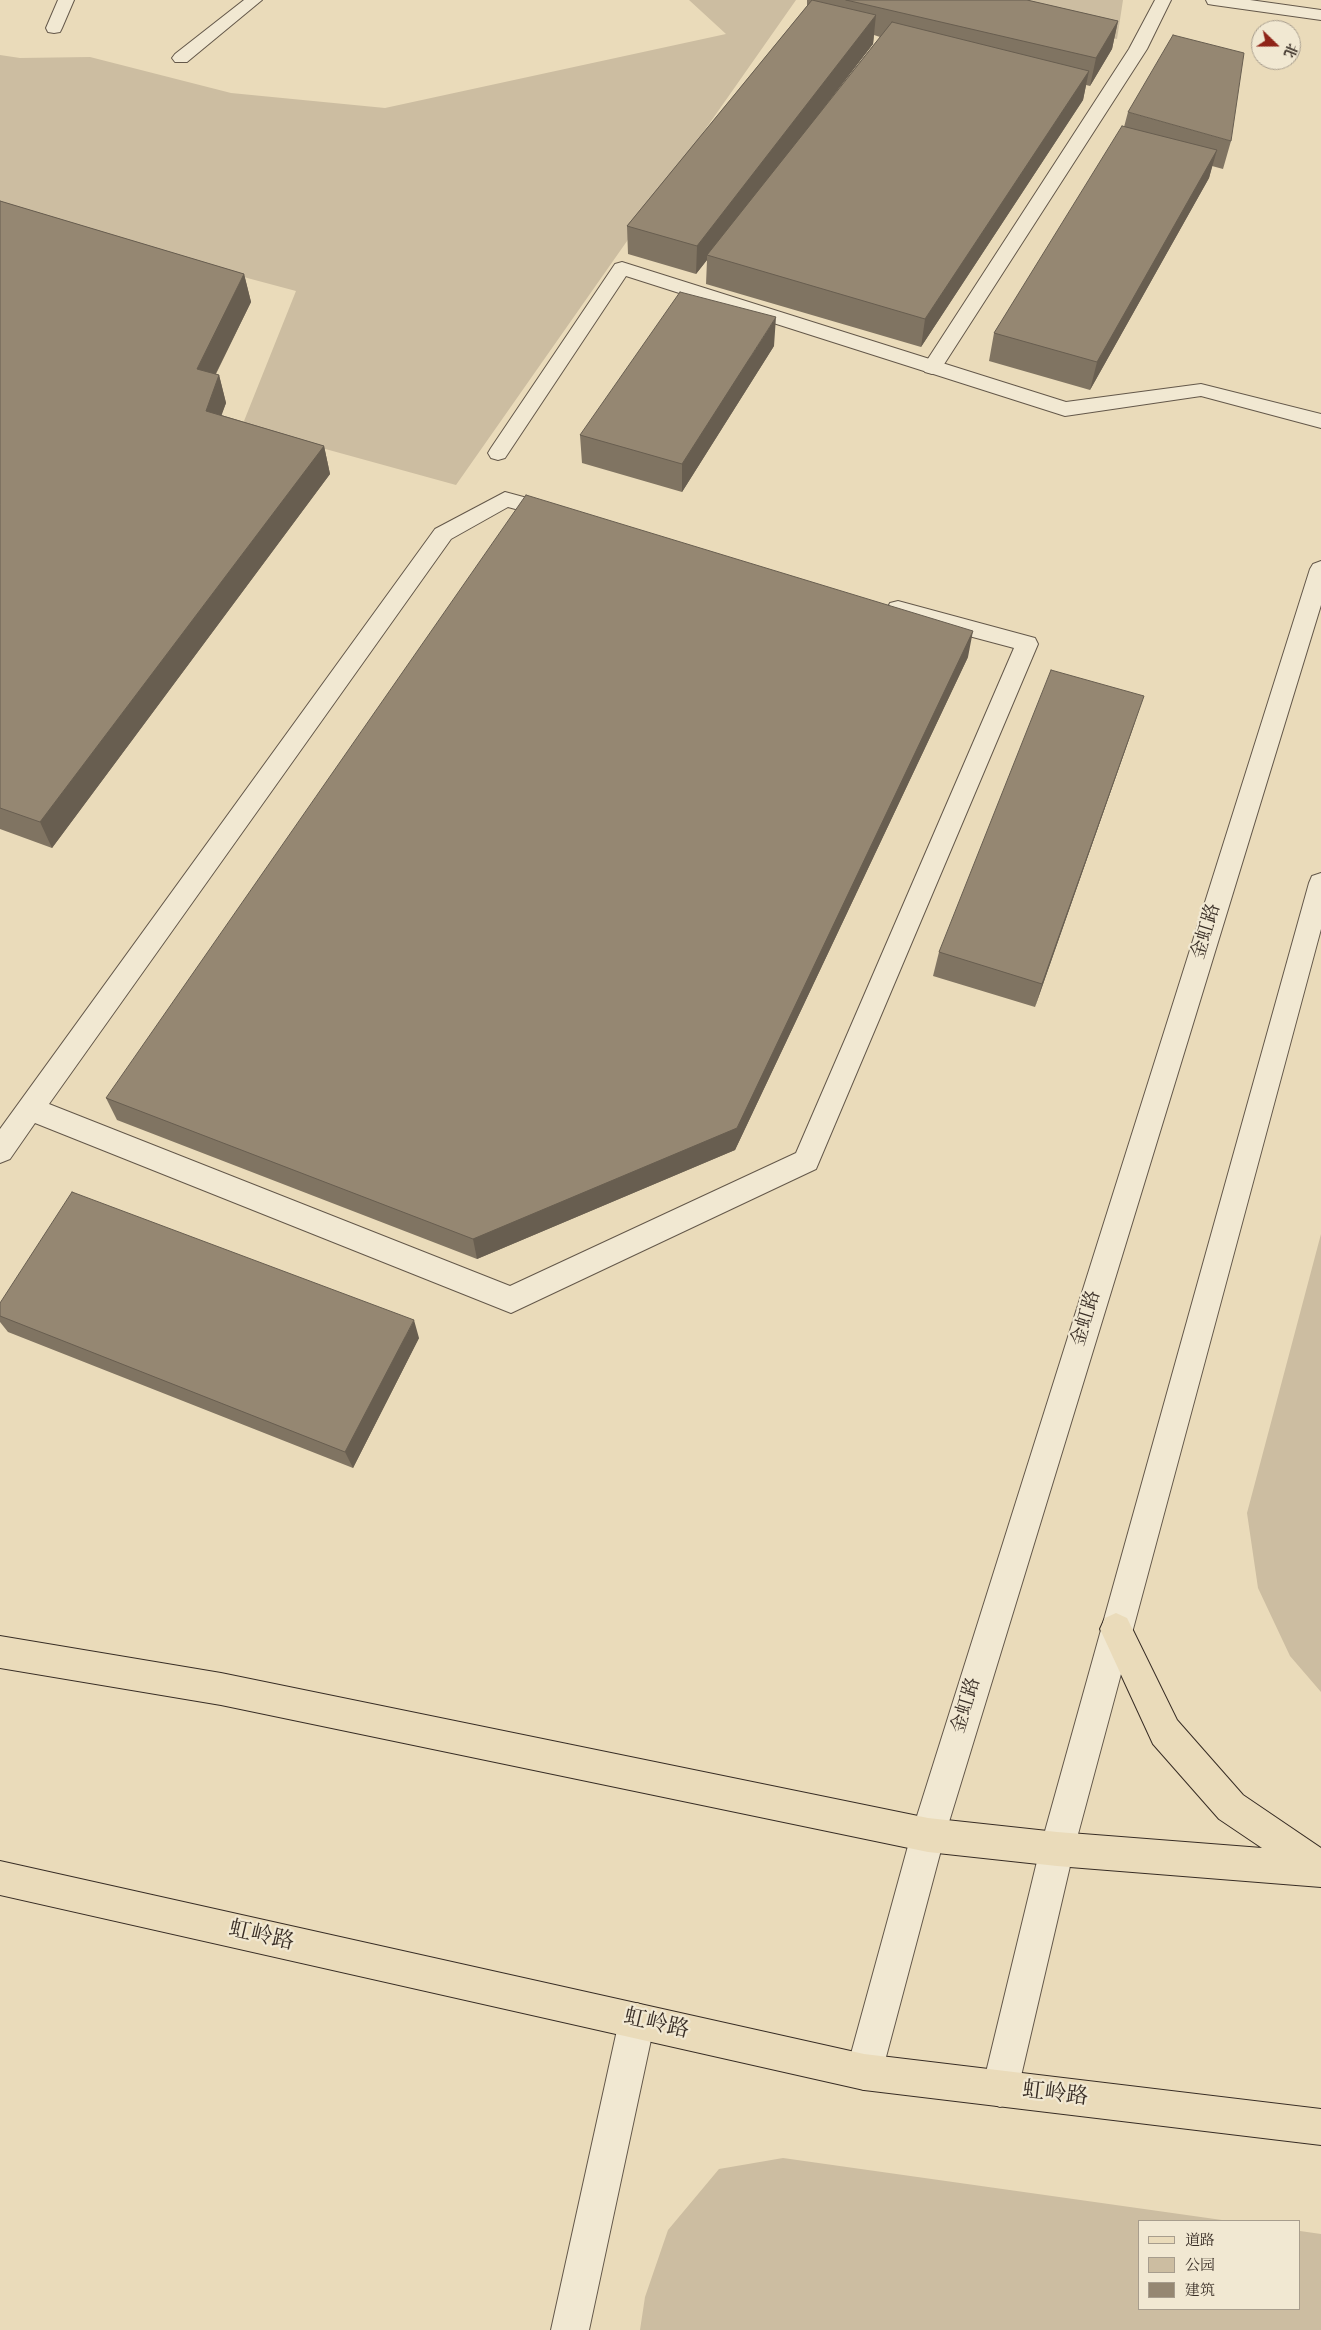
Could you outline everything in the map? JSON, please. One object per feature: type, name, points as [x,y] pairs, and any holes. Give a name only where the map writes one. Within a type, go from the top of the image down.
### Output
[{"type":"main road","points":[[1116,1629],[1165,1732],[1230,1807],[1321,1869]]},
{"type":"main road","points":[[0,1652],[221,1689],[928,1835],[1056,1849],[1321,1869]]},
{"type":"main road","name":"虹岭路","points":[[0,1878],[864,2072],[1000,2090],[1321,2127]]},
{"type":"street","points":[[54,28],[66,0]]},
{"type":"street","points":[[181,58],[254,0]]},
{"type":"street","points":[[932,368],[1138,49],[1163,0]]},
{"type":"street","points":[[1214,0],[1321,15]]},
{"type":"street","points":[[498,453],[622,268],[1065,409],[1201,390],[1321,421]]},
{"type":"street","points":[[0,1151],[443,534],[505,499],[581,520]]},
{"type":"street","name":"金虹路","points":[[864,2072],[928,1835],[1321,569]]},
{"type":"street","points":[[30,1109],[511,1300],[806,1161],[1027,644],[875,602]]},
{"type":"street","points":[[1000,2090],[1056,1849],[1321,883]]},
{"type":"street","points":[[570,2330],[636,2021]]},
{"type":"green space","points":[[689,0],[796,0],[456,485],[242,426],[296,291],[0,212],[0,55],[20,58],[90,57],[231,93],[385,108],[726,34]]},
{"type":"green space","points":[[936,0],[1123,0],[1117,39]]},
{"type":"green space","points":[[1321,1234],[1321,1692],[1290,1656],[1258,1588],[1247,1513]]},
{"type":"green space","points":[[783,2158],[1222,2220],[1138,2220],[1138,2310],[1301,2310],[1301,2231],[1321,2234],[1321,2330],[640,2330],[645,2297],[668,2230],[719,2169]]},
{"type":"building","points":[[812,0],[876,15],[697,246],[627,226]]},
{"type":"building","points":[[846,0],[1027,0],[1118,21],[1096,58]]},
{"type":"building","points":[[892,22],[1089,71],[925,319],[707,255]]},
{"type":"building","points":[[1173,35],[1244,53],[1231,141],[1128,112]]},
{"type":"building","points":[[1122,126],[1217,150],[1097,362],[994,333]]},
{"type":"building","points":[[0,201],[244,274],[197,369],[219,375],[206,411],[324,446],[40,822],[0,808]]},
{"type":"building","points":[[680,292],[776,317],[682,464],[580,435]]},
{"type":"building","points":[[526,495],[973,631],[737,1128],[473,1239],[106,1098]]},
{"type":"building","points":[[1051,670],[1144,696],[1042,984],[939,952]]},
{"type":"building","points":[[72,1192],[414,1320],[345,1452],[0,1316],[0,1303]]}]
